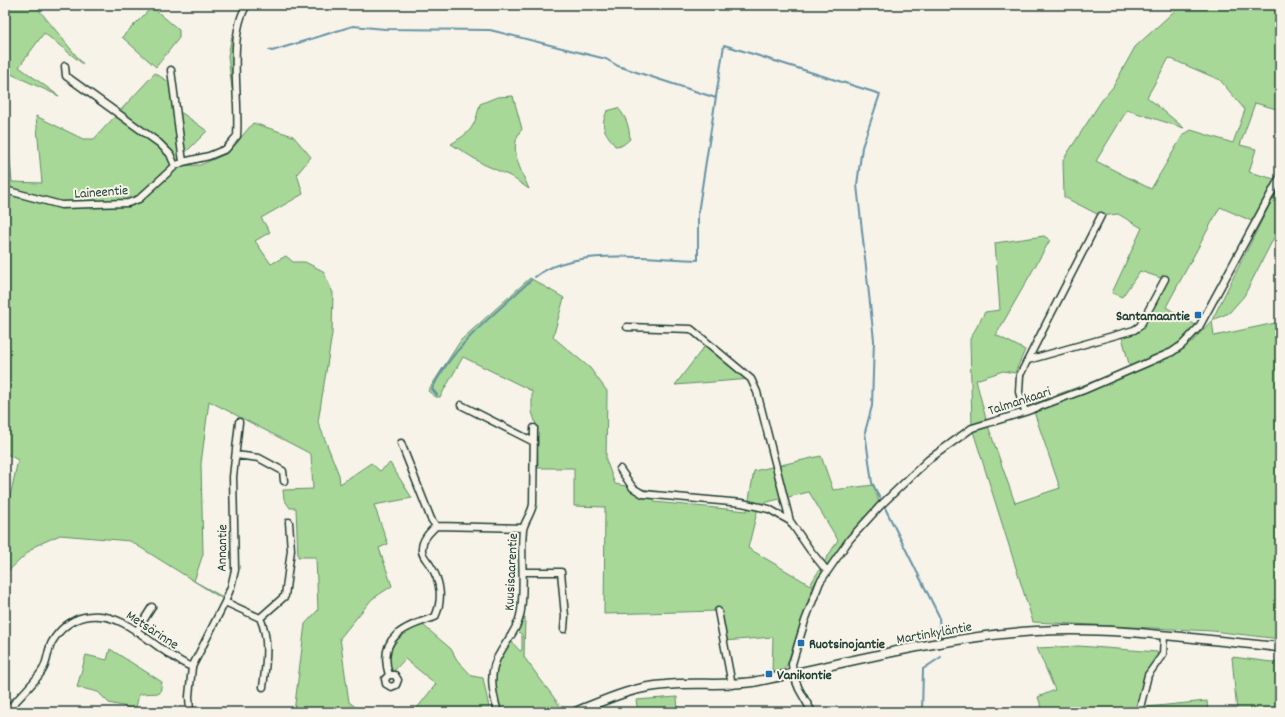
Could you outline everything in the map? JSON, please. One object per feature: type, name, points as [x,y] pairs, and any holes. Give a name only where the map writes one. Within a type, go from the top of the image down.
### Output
[{"type":"street","name":"Laineentie","points":[[5,190],[61,205],[128,203],[139,199],[175,166],[183,162],[209,156],[226,149],[237,136],[237,37],[243,10],[246,5]]},
{"type":"street","points":[[65,66],[66,76],[159,143],[170,154],[175,166]]},
{"type":"street","points":[[171,70],[183,162]]},
{"type":"street","name":"Talmankaari","points":[[793,674],[793,660],[805,621],[820,582],[850,539],[880,506],[928,460],[972,428],[1025,412],[1084,390],[1172,352],[1182,345],[1198,327],[1280,177]]},
{"type":"street","points":[[1025,412],[1019,392],[1020,375],[1101,216]]},
{"type":"street","points":[[1028,360],[1134,330],[1140,326],[1165,279]]},
{"type":"street","points":[[627,327],[691,329],[751,379],[757,392],[790,520],[810,550],[827,571]]},
{"type":"street","points":[[461,405],[534,442]]},
{"type":"street","name":"Annantie","points":[[190,712],[189,696],[192,667],[231,588],[234,570],[233,478],[240,422]]},
{"type":"street","name":"Kuusisaarentie","points":[[498,712],[492,683],[493,671],[499,654],[515,632],[521,614],[524,528],[532,512],[533,504],[534,428]]},
{"type":"street","points":[[401,443],[431,519],[436,526]]},
{"type":"street","points":[[236,455],[259,458],[283,471],[284,481]]},
{"type":"street","points":[[620,469],[633,488],[643,494],[742,503],[769,509],[790,520]]},
{"type":"street","points":[[260,618],[285,596],[291,550],[289,522]]},
{"type":"street","points":[[389,675],[385,658],[386,650],[390,642],[409,625],[435,617],[438,609],[440,585],[437,576],[422,552],[421,547],[426,536],[436,526],[524,528]]},
{"type":"street","points":[[523,572],[561,572],[565,616],[564,629]]},
{"type":"street","points":[[225,602],[260,618],[266,630],[266,661],[263,687]]},
{"type":"street","points":[[136,632],[152,607]]},
{"type":"street","points":[[718,611],[732,685]]},
{"type":"street","name":"Metsärinne","points":[[6,712],[42,670],[51,643],[61,629],[80,617],[97,615],[109,617],[192,667]]},
{"type":"street","name":"Martinkyläntie","points":[[574,712],[616,695],[646,687],[680,684],[732,685],[793,674],[911,648],[997,635],[1036,631],[1086,630],[1164,636],[1280,648]]},
{"type":"street","points":[[1139,712],[1148,674],[1163,654],[1164,636]]},
{"type":"street","points":[[793,674],[799,689],[812,712]]},
{"type":"street","points":[[985,712],[994,712]]},
{"type":"green space","points":[[5,5],[35,5],[83,64],[44,33],[19,67],[59,96],[11,74],[5,63]]},
{"type":"green space","points":[[1181,5],[1280,5],[1280,110],[1255,103],[1240,145],[1256,149],[1249,172],[1278,180],[1256,223],[1220,207],[1166,307],[1199,327],[1175,350],[1191,343],[1212,320],[1214,336],[1280,322],[1280,639],[1212,631],[1033,622],[972,428],[970,339],[985,312],[1000,310],[995,243],[1044,236],[1050,240],[996,335],[1025,350],[1015,373],[1003,371],[976,380],[987,423],[1015,503],[1060,488],[1033,409],[1025,412],[1023,407],[1130,368],[1121,333],[1140,326],[1164,279],[1140,271],[1122,297],[1112,293],[1142,228],[1118,214],[1101,216],[1064,197],[1063,160],[1102,100],[1113,87],[1135,47]],"holes":[[[1169,58],[1220,80],[1245,110],[1233,143],[1191,130],[1183,135],[1151,189],[1096,161],[1127,110],[1184,128],[1147,97]]]},
{"type":"green space","points":[[152,7],[179,30],[179,38],[156,67],[122,37]]},
{"type":"green space","points":[[232,36],[237,37],[237,89],[232,89],[228,56]]},
{"type":"green space","points":[[155,73],[173,85],[175,114],[182,113],[207,131],[172,166],[200,165],[228,153],[253,123],[293,136],[311,157],[297,174],[303,194],[261,218],[270,232],[255,241],[271,264],[286,256],[293,262],[305,262],[323,271],[333,293],[332,334],[318,422],[339,475],[340,484],[371,463],[380,471],[390,463],[412,498],[374,505],[388,544],[379,548],[392,586],[372,599],[340,638],[349,702],[362,712],[294,712],[305,624],[318,610],[316,557],[298,557],[296,508],[290,508],[284,499],[283,490],[313,489],[311,454],[209,401],[201,464],[203,554],[194,581],[221,596],[221,598],[130,541],[60,535],[35,546],[5,574],[5,519],[18,460],[5,453],[5,108],[12,182],[42,183],[36,116],[83,139],[94,139]]},
{"type":"green space","points":[[513,96],[522,129],[516,143],[517,159],[529,189],[510,176],[483,164],[451,144],[464,136],[474,124],[480,104],[497,97]]},
{"type":"green space","points":[[618,108],[624,115],[629,130],[630,139],[623,145],[615,146],[606,134],[604,122],[607,111]]},
{"type":"green space","points":[[1280,184],[1280,226],[1244,296],[1229,313],[1212,320]]},
{"type":"green space","points":[[530,278],[564,298],[553,337],[590,368],[607,391],[606,460],[615,484],[659,492],[654,502],[747,511],[754,471],[821,456],[833,490],[874,485],[880,506],[850,539],[849,535],[813,586],[787,665],[784,670],[772,672],[773,637],[724,641],[718,611],[604,614],[605,507],[574,506],[574,468],[538,468],[537,427],[532,412],[532,391],[463,357],[440,397],[436,397],[428,391],[461,340]],"holes":[[[809,492],[838,540],[810,585],[748,548],[759,504]]]},
{"type":"green space","points":[[707,343],[751,379],[675,385]]},
{"type":"green space","points":[[525,617],[524,657],[563,710],[559,712],[503,712],[499,702],[495,684],[498,667],[505,650],[511,641],[520,651],[522,650],[522,635],[518,631]]},
{"type":"green space","points":[[423,625],[451,649],[457,660],[472,676],[483,678],[490,712],[414,712],[436,684],[405,659],[393,672],[389,666],[388,660],[395,641],[400,636],[410,628]]},
{"type":"green space","points":[[1079,646],[1157,652],[1158,657],[1145,674],[1137,708],[1207,701],[1208,712],[1043,712],[1038,697],[1055,690],[1037,648]]},
{"type":"green space","points":[[110,649],[162,682],[160,693],[139,694],[135,712],[132,712],[131,708],[109,703],[98,692],[77,687],[86,655],[107,660]]},
{"type":"green space","points":[[1232,657],[1280,663],[1280,712],[1237,712]]},
{"type":"green space","points":[[677,697],[678,712],[638,712],[636,700]]},
{"type":"waterway","points":[[269,50],[272,51],[353,26],[385,29],[490,30],[606,59],[618,66],[716,98]]},
{"type":"waterway","points":[[535,277],[551,267],[570,261],[591,258],[614,256],[698,260],[698,213],[724,45],[880,94],[862,147],[857,185],[874,340],[872,406],[865,432],[872,483],[880,498]]},
{"type":"waterway","points":[[437,395],[432,389],[452,358],[476,330],[531,280]]},
{"type":"waterway","points":[[885,508],[939,616],[940,637]]},
{"type":"waterway","points":[[922,712],[923,669],[941,657]]},
{"type":"waterway","points":[[801,679],[810,677]]},
{"type":"place","name":"Santamaantie","points":[[1198,315]]},
{"type":"place","name":"Ruotsinojantie","points":[[801,643]]},
{"type":"place","name":"Vanikontie","points":[[769,674]]}]
